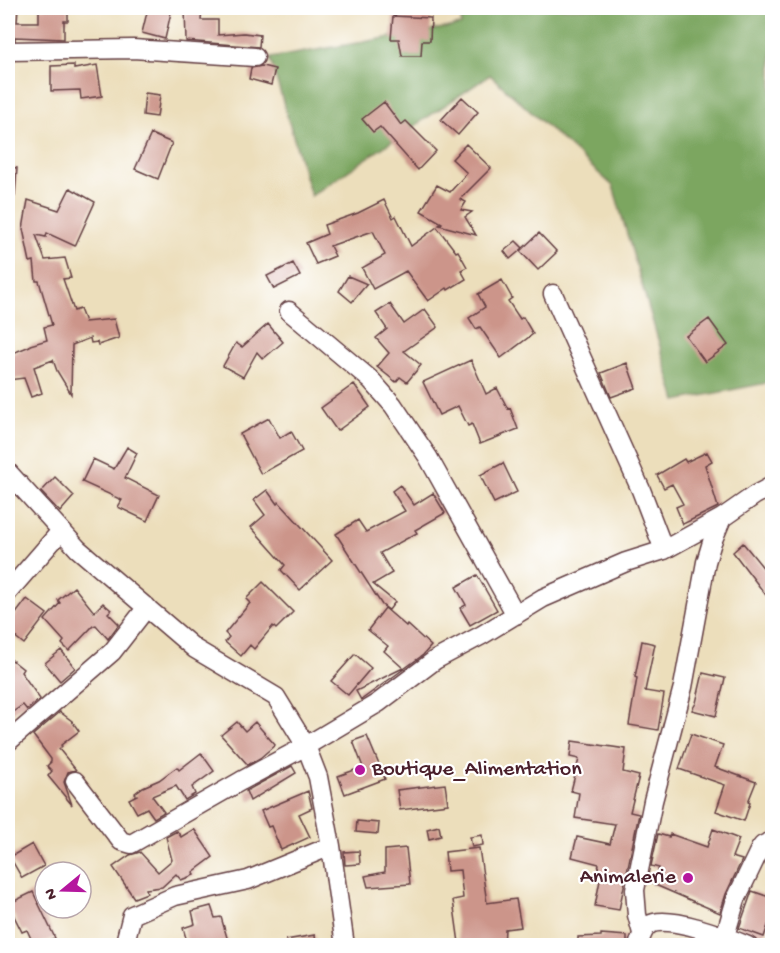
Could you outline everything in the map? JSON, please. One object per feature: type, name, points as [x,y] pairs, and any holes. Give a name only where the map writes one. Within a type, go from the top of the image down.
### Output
[{"type":"street","points":[[8,51],[133,49],[255,57]]},
{"type":"street","points":[[553,294],[641,490],[664,550]]},
{"type":"street","points":[[289,311],[371,380],[393,405],[428,457],[516,615]]},
{"type":"street","points":[[8,472],[78,549],[195,649],[276,697],[306,746],[318,777],[331,846],[345,945]]},
{"type":"street","points":[[75,780],[121,841],[131,844],[306,746],[378,703],[435,660],[543,598],[615,566],[664,550],[722,518],[772,486]]},
{"type":"street","points":[[640,939],[635,890],[640,862],[653,801],[683,687],[706,562],[722,518]]},
{"type":"street","points":[[8,592],[61,531]]},
{"type":"street","points":[[9,741],[112,652],[147,607]]},
{"type":"street","points":[[725,936],[736,899],[760,849],[772,841]]},
{"type":"street","points":[[124,945],[132,915],[175,896],[248,880],[331,846]]},
{"type":"street","points":[[640,939],[650,924],[662,921],[700,928],[748,945]]},
{"type":"green space","points":[[462,8],[772,8],[772,382],[676,401],[613,186],[490,75],[311,196],[270,58],[461,25]]},
{"type":"building","points":[[8,8],[18,8],[17,22],[39,22],[39,8],[68,8],[68,21],[64,21],[64,39],[15,37],[15,40],[8,40]]},
{"type":"building","points":[[148,8],[172,8],[165,39],[142,33]]},
{"type":"building","points":[[185,8],[202,9],[201,20],[218,20],[218,35],[244,33],[260,35],[259,47],[186,41]]},
{"type":"building","points":[[393,16],[431,18],[430,41],[422,41],[421,56],[402,56],[399,39],[391,39]]},
{"type":"building","points":[[74,65],[74,69],[97,65],[102,96],[81,99],[80,90],[51,91],[51,66]]},
{"type":"building","points":[[262,66],[275,69],[271,85],[249,79],[251,68]]},
{"type":"building","points":[[145,93],[160,95],[157,117],[143,115]]},
{"type":"building","points":[[462,97],[478,112],[458,135],[441,120]]},
{"type":"building","points":[[384,102],[401,125],[406,121],[436,151],[418,170],[380,127],[373,132],[362,119]]},
{"type":"building","points":[[151,134],[172,143],[158,179],[135,169]]},
{"type":"building","points":[[466,144],[491,168],[460,199],[466,202],[461,210],[472,212],[465,217],[476,235],[439,225],[442,223],[421,211],[437,185],[450,192],[467,173],[452,159]]},
{"type":"building","points":[[8,167],[17,168],[15,196],[8,195]]},
{"type":"building","points":[[70,188],[95,202],[75,246],[47,233],[46,237],[36,235],[45,260],[65,258],[71,278],[63,279],[74,311],[80,309],[85,322],[114,319],[119,338],[98,345],[97,342],[91,343],[90,338],[72,345],[71,394],[53,360],[34,367],[42,393],[31,397],[24,378],[8,380],[8,355],[47,340],[44,327],[52,325],[39,281],[36,281],[34,261],[30,262],[23,229],[28,200],[59,210]]},
{"type":"building","points":[[384,200],[393,218],[396,216],[411,246],[437,227],[456,252],[458,251],[467,267],[461,270],[466,279],[428,301],[406,271],[373,289],[362,268],[385,255],[373,231],[330,246],[335,256],[316,264],[306,243],[327,234],[324,225],[358,213]]},
{"type":"building","points":[[539,233],[557,252],[538,270],[520,251]]},
{"type":"building","points":[[516,241],[523,248],[510,259],[504,251]]},
{"type":"building","points":[[293,263],[300,276],[274,289],[267,276]]},
{"type":"building","points":[[348,276],[367,284],[352,302],[339,291]]},
{"type":"building","points":[[502,280],[512,298],[508,301],[520,319],[523,317],[533,334],[501,358],[480,327],[476,329],[469,318],[485,307],[478,294]]},
{"type":"building","points":[[390,304],[404,324],[425,309],[438,327],[404,351],[421,365],[407,382],[400,377],[396,382],[377,367],[389,353],[376,338],[387,329],[376,313]]},
{"type":"building","points":[[709,319],[728,345],[705,362],[686,336]]},
{"type":"building","points":[[268,324],[283,342],[263,359],[257,352],[243,377],[223,366],[236,343],[242,347]]},
{"type":"building","points":[[471,360],[486,394],[497,388],[508,409],[510,408],[518,429],[480,444],[472,424],[468,426],[458,406],[439,415],[423,382]]},
{"type":"building","points":[[627,363],[636,388],[611,397],[601,373]]},
{"type":"building","points":[[354,384],[370,407],[337,431],[321,408]]},
{"type":"building","points":[[269,418],[280,438],[291,431],[302,451],[261,474],[240,434]]},
{"type":"building","points":[[127,447],[137,453],[125,478],[159,495],[147,521],[118,507],[122,500],[82,482],[93,459],[114,469]]},
{"type":"building","points":[[707,452],[712,461],[705,465],[718,507],[683,524],[676,507],[683,504],[672,484],[664,488],[657,475],[684,459],[686,462]]},
{"type":"building","points":[[503,463],[517,492],[494,503],[480,475]]},
{"type":"building","points":[[55,477],[74,496],[60,512],[41,492]]},
{"type":"building","points":[[400,485],[414,505],[433,493],[445,513],[415,530],[417,533],[380,553],[392,573],[373,584],[395,602],[389,610],[382,605],[336,534],[358,520],[366,532],[405,511],[392,491]]},
{"type":"building","points":[[267,490],[277,504],[279,502],[332,560],[300,590],[281,570],[285,565],[251,527],[265,515],[254,500]]},
{"type":"building","points":[[743,543],[765,570],[772,564],[772,603],[733,552]]},
{"type":"building","points":[[477,575],[497,610],[470,625],[460,608],[466,605],[456,587]]},
{"type":"building","points":[[263,582],[293,612],[276,629],[273,626],[254,649],[250,645],[241,656],[225,642],[229,637],[225,633],[250,603],[246,599]]},
{"type":"building","points":[[74,587],[94,612],[103,603],[111,610],[108,613],[119,624],[108,639],[96,625],[93,626],[69,651],[62,644],[64,641],[45,620],[60,603],[58,600]]},
{"type":"building","points":[[27,599],[47,614],[24,644],[8,631],[8,624]]},
{"type":"building","points":[[385,608],[431,646],[423,655],[361,700],[356,691],[403,668],[384,651],[388,646],[368,630]]},
{"type":"building","points":[[642,641],[655,644],[645,691],[664,694],[658,730],[629,725]]},
{"type":"building","points":[[61,650],[75,668],[60,681],[45,663]]},
{"type":"building","points":[[355,654],[371,668],[348,695],[331,681]]},
{"type":"building","points":[[8,657],[23,669],[21,672],[40,699],[27,710],[23,705],[8,715]]},
{"type":"building","points":[[703,673],[725,678],[716,716],[692,710],[696,703]]},
{"type":"building","points":[[60,712],[72,721],[79,731],[59,749],[76,770],[68,772],[64,782],[72,805],[48,776],[52,771],[47,766],[51,759],[33,735]]},
{"type":"building","points":[[237,722],[245,731],[255,722],[275,745],[248,765],[221,735]]},
{"type":"building","points":[[691,734],[723,745],[715,767],[756,782],[744,821],[716,811],[725,785],[679,769]]},
{"type":"building","points":[[367,736],[385,779],[345,794],[338,776],[363,767],[353,741]]},
{"type":"building","points":[[572,741],[626,749],[623,772],[639,776],[630,812],[639,814],[619,910],[595,906],[601,875],[597,874],[599,864],[572,857],[577,837],[610,844],[615,824],[575,818],[579,793],[571,791],[579,759],[570,757]]},
{"type":"building","points":[[201,753],[214,771],[192,787],[195,794],[185,800],[176,786],[152,796],[164,812],[154,818],[147,808],[137,813],[129,799],[137,795],[135,793],[177,767],[179,770]]},
{"type":"building","points":[[292,766],[296,773],[250,801],[246,791]]},
{"type":"building","points":[[445,784],[448,804],[400,810],[397,790]]},
{"type":"building","points":[[308,791],[312,808],[299,814],[310,837],[281,850],[271,826],[268,827],[261,811]]},
{"type":"building","points":[[357,821],[379,823],[378,834],[356,832]]},
{"type":"building","points":[[439,826],[441,836],[429,839],[427,829]]},
{"type":"building","points":[[194,829],[213,857],[193,872],[194,875],[181,880],[176,874],[162,887],[146,889],[147,893],[134,898],[113,867],[130,855],[140,852],[158,872],[172,860],[166,837],[177,831],[181,837]]},
{"type":"building","points":[[713,829],[739,839],[732,857],[742,860],[720,913],[653,884],[659,868],[651,866],[658,834],[669,837],[670,834],[707,847]]},
{"type":"building","points":[[482,835],[483,845],[472,847],[470,837]]},
{"type":"building","points":[[32,844],[41,860],[33,860],[33,872],[22,878],[10,857]]},
{"type":"building","points":[[406,848],[410,884],[368,887],[365,876],[385,872],[385,850]]},
{"type":"building","points":[[479,848],[487,903],[516,899],[521,927],[505,929],[504,945],[459,943],[453,900],[463,898],[460,870],[447,871],[445,852]]},
{"type":"building","points":[[359,851],[360,864],[345,865],[344,852]]},
{"type":"building","points":[[752,891],[772,898],[772,914],[764,937],[739,928]]},
{"type":"building","points":[[33,892],[33,920],[46,920],[55,938],[34,945],[27,930],[22,932],[8,904]]},
{"type":"building","points":[[211,906],[215,918],[221,917],[228,941],[211,945],[188,945],[183,928],[195,924],[192,911]]},
{"type":"building","points":[[601,934],[627,936],[627,945],[578,945],[578,937],[601,936]]},
{"type":"building","points":[[315,935],[316,945],[286,945],[286,940]]},
{"type":"place","name":"Boutique_Alimentation","points":[[360,770]]},
{"type":"place","name":"Animalerie","points":[[688,878]]}]
